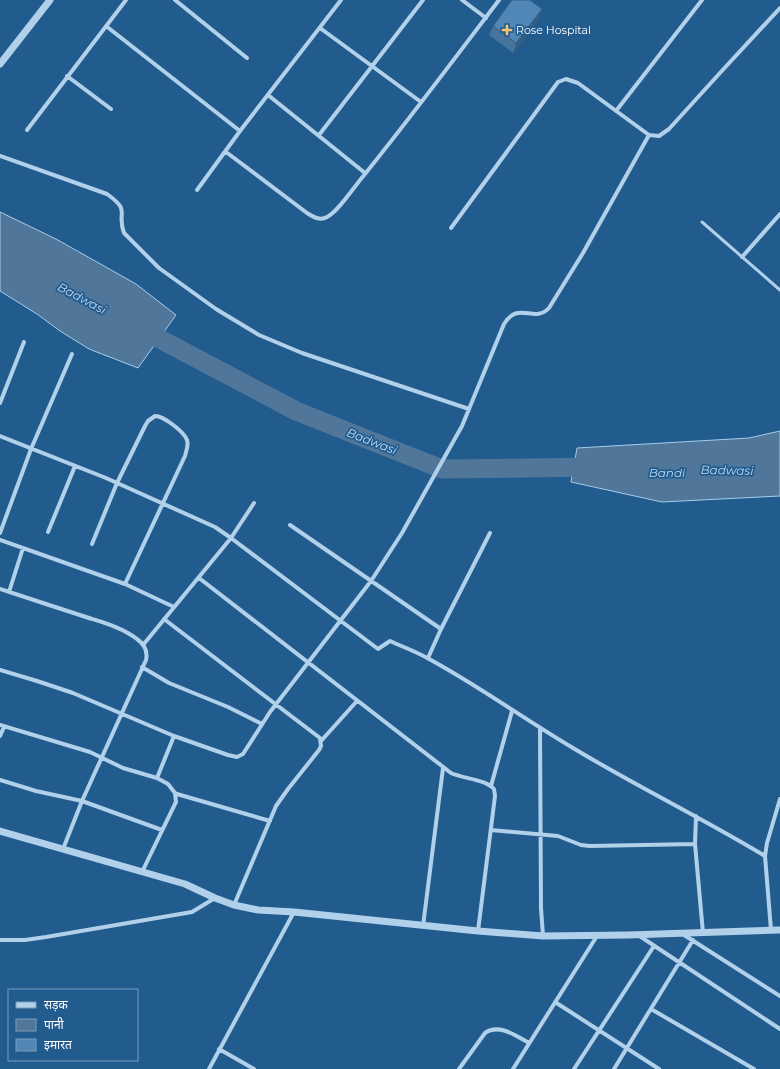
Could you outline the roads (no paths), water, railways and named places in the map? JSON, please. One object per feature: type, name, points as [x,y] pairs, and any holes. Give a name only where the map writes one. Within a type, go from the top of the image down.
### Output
[{"type":"street","points":[[0,64],[50,0]]},
{"type":"street","points":[[27,130],[126,0]]},
{"type":"street","points":[[174,0],[247,58]]},
{"type":"street","points":[[198,190],[240,131],[341,0]]},
{"type":"street","points":[[318,135],[423,0]]},
{"type":"street","points":[[462,0],[486,18]]},
{"type":"street","points":[[226,152],[307,213],[315,218],[322,219],[327,217],[333,213],[365,173],[499,0]]},
{"type":"street","points":[[616,111],[702,0]]},
{"type":"street","points":[[452,228],[558,82],[566,79],[578,83],[649,135],[659,136],[669,129],[780,8]]},
{"type":"street","points":[[106,26],[240,131]]},
{"type":"street","points":[[320,28],[421,102]]},
{"type":"street","points":[[67,76],[111,109]]},
{"type":"street","points":[[268,95],[365,173]]},
{"type":"street","points":[[0,670],[73,693],[174,736],[237,757],[240,756],[246,751],[276,704],[371,581],[413,512],[462,426],[504,324],[513,314],[521,312],[538,314],[549,308],[583,253],[649,135]]},
{"type":"street","points":[[0,156],[107,194],[119,203],[122,208],[122,228],[124,232],[159,268],[216,309],[253,333],[302,353],[469,409]]},
{"type":"street","points":[[742,257],[780,214]]},
{"type":"street","points":[[0,403],[24,342]]},
{"type":"street","points":[[0,533],[31,449],[72,354]]},
{"type":"street","points":[[92,544],[117,483],[148,421],[155,416],[163,417],[183,434],[188,443],[185,456],[125,584]]},
{"type":"street","points":[[0,436],[117,483],[202,520],[231,538],[378,649],[390,641],[428,658],[482,690],[512,711],[574,749],[765,856]]},
{"type":"street","points":[[48,532],[75,466]]},
{"type":"street","points":[[143,645],[231,538],[254,503]]},
{"type":"street","points":[[290,525],[441,629]]},
{"type":"street","points":[[428,658],[441,629],[490,533]]},
{"type":"street","points":[[0,540],[125,584],[174,607]]},
{"type":"street","points":[[9,592],[23,548]]},
{"type":"street","points":[[199,578],[443,768],[459,777],[491,786],[496,793],[478,931]]},
{"type":"street","points":[[0,589],[119,629],[136,638],[146,649],[147,656],[82,801],[63,848]]},
{"type":"street","points":[[164,619],[319,736],[321,741]]},
{"type":"street","points":[[142,667],[169,683],[228,707],[262,724]]},
{"type":"street","points":[[234,905],[281,798],[319,750],[321,741],[357,701]]},
{"type":"street","points":[[491,786],[512,711]]},
{"type":"street","points":[[0,736],[2,726],[75,748],[102,757],[123,768],[157,778],[168,784],[177,794],[270,821]]},
{"type":"street","points":[[540,728],[541,908],[543,936]]},
{"type":"street","points":[[157,778],[174,736]]},
{"type":"street","points":[[423,926],[443,768]]},
{"type":"street","points":[[0,780],[36,791],[82,801],[162,830]]},
{"type":"street","points":[[142,872],[176,802],[175,792]]},
{"type":"street","points":[[771,930],[765,856],[767,843],[780,799]]},
{"type":"street","points":[[696,816],[696,844],[702,933]]},
{"type":"street","points":[[491,830],[563,837],[582,845],[590,846],[696,844]]},
{"type":"street","points":[[0,831],[185,884],[234,905],[258,910],[294,912],[423,926],[543,936],[638,935],[780,930]]},
{"type":"street","points":[[0,940],[25,940],[46,937],[192,912],[215,898]]},
{"type":"street","points":[[209,1069],[294,912]]},
{"type":"street","points":[[682,933],[780,996]]},
{"type":"street","points":[[638,935],[780,1029]]},
{"type":"street","points":[[513,1069],[597,936]]},
{"type":"street","points":[[614,1069],[694,940]]},
{"type":"street","points":[[574,1069],[654,946]]},
{"type":"street","points":[[555,1002],[659,1069]]},
{"type":"street","points":[[651,1009],[754,1069]]},
{"type":"street","points":[[459,1069],[480,1039],[489,1030],[494,1028],[502,1030],[529,1043]]},
{"type":"street","points":[[220,1050],[254,1069]]},
{"type":"lane","points":[[702,222],[780,290]]},
{"type":"water","points":[[0,212],[56,239],[136,284],[176,315],[138,368],[89,349],[0,291]]},
{"type":"water","name":"Bandi","points":[[780,431],[780,496],[662,502],[571,482],[577,448],[749,438]]},
{"type":"waterway","name":"Badwasi","points":[[137,327],[296,411],[442,469],[600,467]]},
{"type":"place","name":"Rose Hospital","points":[[507,30]]}]
